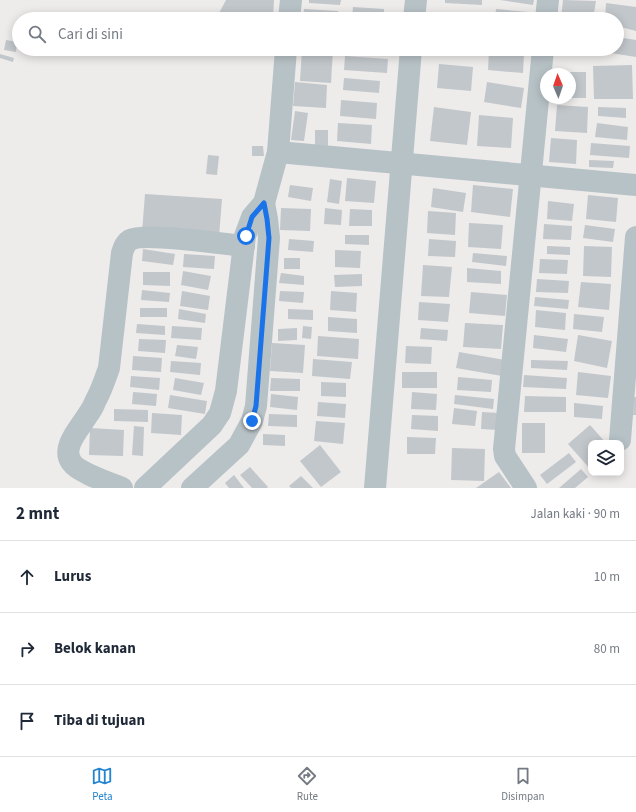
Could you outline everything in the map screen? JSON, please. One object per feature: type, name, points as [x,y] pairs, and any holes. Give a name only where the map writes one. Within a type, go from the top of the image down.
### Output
[{"type":"street","points":[[290,12],[291,0]]},
{"type":"street","points":[[415,12],[416,0]]},
{"type":"street","points":[[547,12],[548,0]]},
{"type":"street","points":[[145,488],[212,425],[220,413],[226,391],[246,236],[252,217],[264,203],[278,152],[285,56]]},
{"type":"street","points":[[375,488],[410,56]]},
{"type":"street","points":[[526,488],[505,456],[504,449],[543,56]]},
{"type":"street","points":[[278,152],[636,184]]},
{"type":"street","points":[[192,488],[239,445],[252,421],[256,406],[269,238],[264,203]]},
{"type":"street","points":[[122,488],[78,469],[69,457],[69,447],[72,439],[97,398],[109,368],[122,253],[125,245],[131,239],[150,236],[244,246]]},
{"type":"street","points":[[620,440],[636,237]]},
{"type":"building","points":[[226,0],[274,0],[273,12],[220,12]]},
{"type":"building","points":[[309,0],[341,0],[340,5],[309,3]]},
{"type":"building","points":[[445,0],[482,0],[482,5],[445,3]]},
{"type":"building","points":[[500,0],[534,0],[533,5]]},
{"type":"building","points":[[563,0],[596,1],[594,12],[562,12]]},
{"type":"building","points":[[606,3],[636,7],[636,31],[624,28],[624,12],[605,12]]},
{"type":"building","points":[[353,7],[384,9],[384,12],[353,12]]},
{"type":"building","points":[[304,9],[338,11],[338,12],[304,12]]},
{"type":"building","points":[[496,9],[528,12],[496,12]]},
{"type":"building","points":[[624,38],[636,40],[636,57],[624,55]]},
{"type":"building","points":[[6,40],[12,41],[12,51],[4,50]]},
{"type":"building","points":[[0,54],[14,58],[13,62],[0,58]]},
{"type":"building","points":[[302,56],[333,56],[331,83],[300,81]]},
{"type":"building","points":[[345,56],[388,59],[387,73],[344,70]]},
{"type":"building","points":[[489,56],[524,56],[523,73],[488,70]]},
{"type":"building","points":[[439,64],[473,67],[471,91],[437,88]]},
{"type":"building","points":[[632,65],[633,99],[594,99],[593,66]]},
{"type":"building","points":[[576,72],[586,72],[586,98],[576,98]]},
{"type":"building","points":[[344,78],[380,81],[379,93],[343,90]]},
{"type":"building","points":[[295,82],[327,85],[326,108],[293,106]]},
{"type":"building","points":[[487,82],[524,88],[521,108],[484,102]]},
{"type":"building","points":[[341,100],[377,103],[376,119],[340,116]]},
{"type":"building","points":[[557,105],[588,107],[587,133],[555,131]]},
{"type":"building","points":[[434,107],[471,112],[467,145],[430,141]]},
{"type":"building","points":[[598,107],[626,108],[626,118],[598,116]]},
{"type":"building","points":[[295,111],[308,113],[304,141],[291,140]]},
{"type":"building","points":[[479,115],[513,118],[511,148],[477,146]]},
{"type":"building","points":[[338,123],[372,125],[371,144],[337,141]]},
{"type":"building","points":[[597,123],[628,127],[627,140],[595,137]]},
{"type":"building","points":[[315,130],[328,130],[328,146],[315,145]]},
{"type":"building","points":[[551,138],[577,140],[576,164],[549,162]]},
{"type":"building","points":[[591,143],[630,146],[629,158],[590,155]]},
{"type":"building","points":[[252,146],[263,146],[264,156],[252,156]]},
{"type":"building","points":[[208,155],[219,156],[217,175],[206,174]]},
{"type":"building","points":[[589,160],[614,161],[613,168],[589,167]]},
{"type":"building","points":[[347,178],[376,181],[374,203],[345,201]]},
{"type":"building","points":[[330,179],[342,181],[339,204],[327,202]]},
{"type":"building","points":[[290,185],[313,188],[311,201],[288,197]]},
{"type":"building","points":[[473,185],[513,189],[510,217],[471,212]]},
{"type":"building","points":[[433,188],[466,193],[463,212],[431,207]]},
{"type":"building","points":[[145,194],[222,199],[219,237],[142,232]]},
{"type":"building","points":[[588,195],[618,198],[616,222],[586,219]]},
{"type":"building","points":[[548,201],[574,204],[572,221],[547,219]]},
{"type":"building","points":[[281,208],[311,209],[310,231],[280,230]]},
{"type":"building","points":[[325,208],[342,210],[341,225],[324,224]]},
{"type":"building","points":[[350,209],[372,210],[372,226],[349,226]]},
{"type":"building","points":[[428,211],[456,213],[455,235],[427,233]]},
{"type":"building","points":[[469,223],[503,225],[501,249],[468,247]]},
{"type":"building","points":[[544,224],[572,226],[571,240],[543,239]]},
{"type":"building","points":[[585,225],[615,229],[613,242],[583,238]]},
{"type":"building","points":[[345,235],[369,235],[369,245],[345,244]]},
{"type":"building","points":[[289,239],[314,241],[313,252],[288,250]]},
{"type":"building","points":[[429,239],[456,241],[455,257],[428,256]]},
{"type":"building","points":[[547,246],[570,247],[570,255],[547,254]]},
{"type":"building","points":[[584,246],[612,247],[611,277],[583,276]]},
{"type":"building","points":[[143,249],[175,254],[173,265],[142,261]]},
{"type":"building","points":[[335,250],[361,251],[360,268],[335,267]]},
{"type":"building","points":[[473,253],[507,256],[506,266],[472,262]]},
{"type":"building","points":[[184,254],[215,256],[214,269],[183,267]]},
{"type":"building","points":[[284,258],[300,258],[300,269],[284,269]]},
{"type":"building","points":[[540,259],[568,260],[567,274],[539,273]]},
{"type":"building","points":[[423,265],[452,267],[449,297],[421,296]]},
{"type":"building","points":[[467,268],[501,271],[501,284],[467,282]]},
{"type":"building","points":[[183,271],[211,276],[208,290],[181,285]]},
{"type":"building","points":[[143,272],[170,272],[170,286],[143,285]]},
{"type":"building","points":[[281,273],[304,276],[304,285],[279,283]]},
{"type":"building","points":[[362,274],[362,286],[335,287],[334,275]]},
{"type":"building","points":[[537,279],[569,281],[568,293],[536,292]]},
{"type":"building","points":[[581,282],[611,284],[609,310],[578,307]]},
{"type":"building","points":[[142,290],[170,293],[169,302],[141,300]]},
{"type":"building","points":[[182,291],[210,296],[208,310],[180,306]]},
{"type":"building","points":[[280,291],[304,292],[303,303],[279,301]]},
{"type":"building","points":[[331,291],[357,293],[356,312],[330,310]]},
{"type":"building","points":[[471,292],[507,295],[505,316],[469,313]]},
{"type":"building","points":[[535,297],[569,300],[568,309],[534,306]]},
{"type":"building","points":[[419,302],[450,304],[448,322],[418,320]]},
{"type":"building","points":[[140,308],[167,308],[167,317],[140,317]]},
{"type":"building","points":[[179,309],[206,314],[205,323],[178,319]]},
{"type":"building","points":[[288,309],[313,310],[313,320],[288,319]]},
{"type":"building","points":[[536,310],[566,313],[565,330],[535,327]]},
{"type":"building","points":[[574,314],[604,317],[602,332],[573,329]]},
{"type":"building","points":[[328,317],[357,319],[357,333],[328,331]]},
{"type":"building","points":[[465,323],[503,325],[501,349],[463,347]]},
{"type":"building","points":[[137,324],[165,326],[165,335],[136,333]]},
{"type":"building","points":[[172,326],[202,328],[201,340],[171,338]]},
{"type":"building","points":[[303,326],[312,327],[311,339],[302,338]]},
{"type":"building","points":[[297,328],[297,340],[278,341],[278,329]]},
{"type":"building","points":[[421,328],[448,330],[447,341],[420,339]]},
{"type":"building","points":[[534,335],[568,339],[566,352],[533,348]]},
{"type":"building","points":[[578,335],[612,341],[607,368],[574,361]]},
{"type":"building","points":[[318,336],[359,339],[358,359],[317,356]]},
{"type":"building","points":[[139,339],[166,340],[165,353],[138,351]]},
{"type":"building","points":[[272,343],[305,345],[303,373],[270,371]]},
{"type":"building","points":[[177,345],[198,347],[196,359],[175,356]]},
{"type":"building","points":[[406,346],[432,347],[431,364],[405,363]]},
{"type":"building","points":[[459,352],[505,360],[502,376],[456,368]]},
{"type":"building","points":[[133,356],[162,358],[161,372],[132,370]]},
{"type":"building","points":[[313,359],[352,362],[350,379],[312,376]]},
{"type":"building","points":[[531,360],[568,361],[567,370],[531,368]]},
{"type":"building","points":[[171,361],[201,363],[200,375],[170,372]]},
{"type":"building","points":[[402,372],[437,372],[437,388],[402,388]]},
{"type":"building","points":[[578,372],[611,376],[608,398],[576,395]]},
{"type":"building","points":[[524,375],[567,378],[566,389],[523,387]]},
{"type":"building","points":[[131,376],[160,378],[159,390],[130,387]]},
{"type":"building","points":[[458,377],[492,380],[491,392],[457,390]]},
{"type":"building","points":[[175,378],[204,383],[201,395],[173,390]]},
{"type":"building","points":[[271,378],[300,379],[300,391],[270,391]]},
{"type":"building","points":[[321,382],[346,383],[346,397],[321,396]]},
{"type":"building","points":[[133,392],[157,394],[156,406],[132,404]]},
{"type":"building","points":[[412,392],[437,394],[436,410],[411,409]]},
{"type":"building","points":[[271,394],[298,397],[297,410],[270,407]]},
{"type":"building","points":[[170,395],[207,401],[205,414],[168,408]]},
{"type":"building","points":[[455,395],[494,399],[493,409],[454,404]]},
{"type":"building","points":[[525,396],[566,397],[566,412],[524,412]]},
{"type":"building","points":[[634,397],[636,397],[636,415],[633,415]]},
{"type":"building","points":[[318,402],[346,404],[345,418],[317,416]]},
{"type":"building","points":[[574,403],[603,406],[602,419],[574,417]]},
{"type":"building","points":[[454,408],[477,411],[475,426],[452,424]]},
{"type":"building","points":[[114,409],[148,410],[148,422],[114,421]]},
{"type":"building","points":[[482,412],[499,413],[498,430],[481,429]]},
{"type":"building","points":[[152,413],[182,415],[181,435],[151,433]]},
{"type":"building","points":[[269,414],[297,415],[297,427],[268,426]]},
{"type":"building","points":[[412,415],[438,416],[438,431],[411,429]]},
{"type":"building","points":[[316,421],[345,423],[343,444],[314,441]]},
{"type":"building","points":[[522,423],[545,423],[545,453],[522,453]]},
{"type":"building","points":[[590,425],[603,440],[588,440],[588,467],[568,444]]},
{"type":"building","points":[[134,426],[144,427],[143,456],[132,455]]},
{"type":"building","points":[[90,428],[124,430],[123,456],[89,455]]},
{"type":"building","points":[[263,434],[285,435],[285,446],[263,445]]},
{"type":"building","points":[[407,437],[436,438],[435,454],[407,454]]},
{"type":"building","points":[[320,445],[341,472],[321,487],[300,461]]},
{"type":"building","points":[[452,448],[485,449],[484,481],[451,480]]},
{"type":"building","points":[[569,453],[576,462],[547,484],[540,475]]},
{"type":"building","points":[[250,467],[268,487],[267,488],[252,488],[240,475]]},
{"type":"building","points":[[581,469],[588,477],[575,488],[559,488]]},
{"type":"building","points":[[499,472],[511,488],[476,488]]},
{"type":"building","points":[[234,475],[244,488],[229,488],[225,483]]},
{"type":"building","points":[[301,476],[313,488],[291,488],[289,486]]},
{"type":"route","points":[[246,236],[252,217],[264,203],[269,238],[256,406],[252,421]]}]
